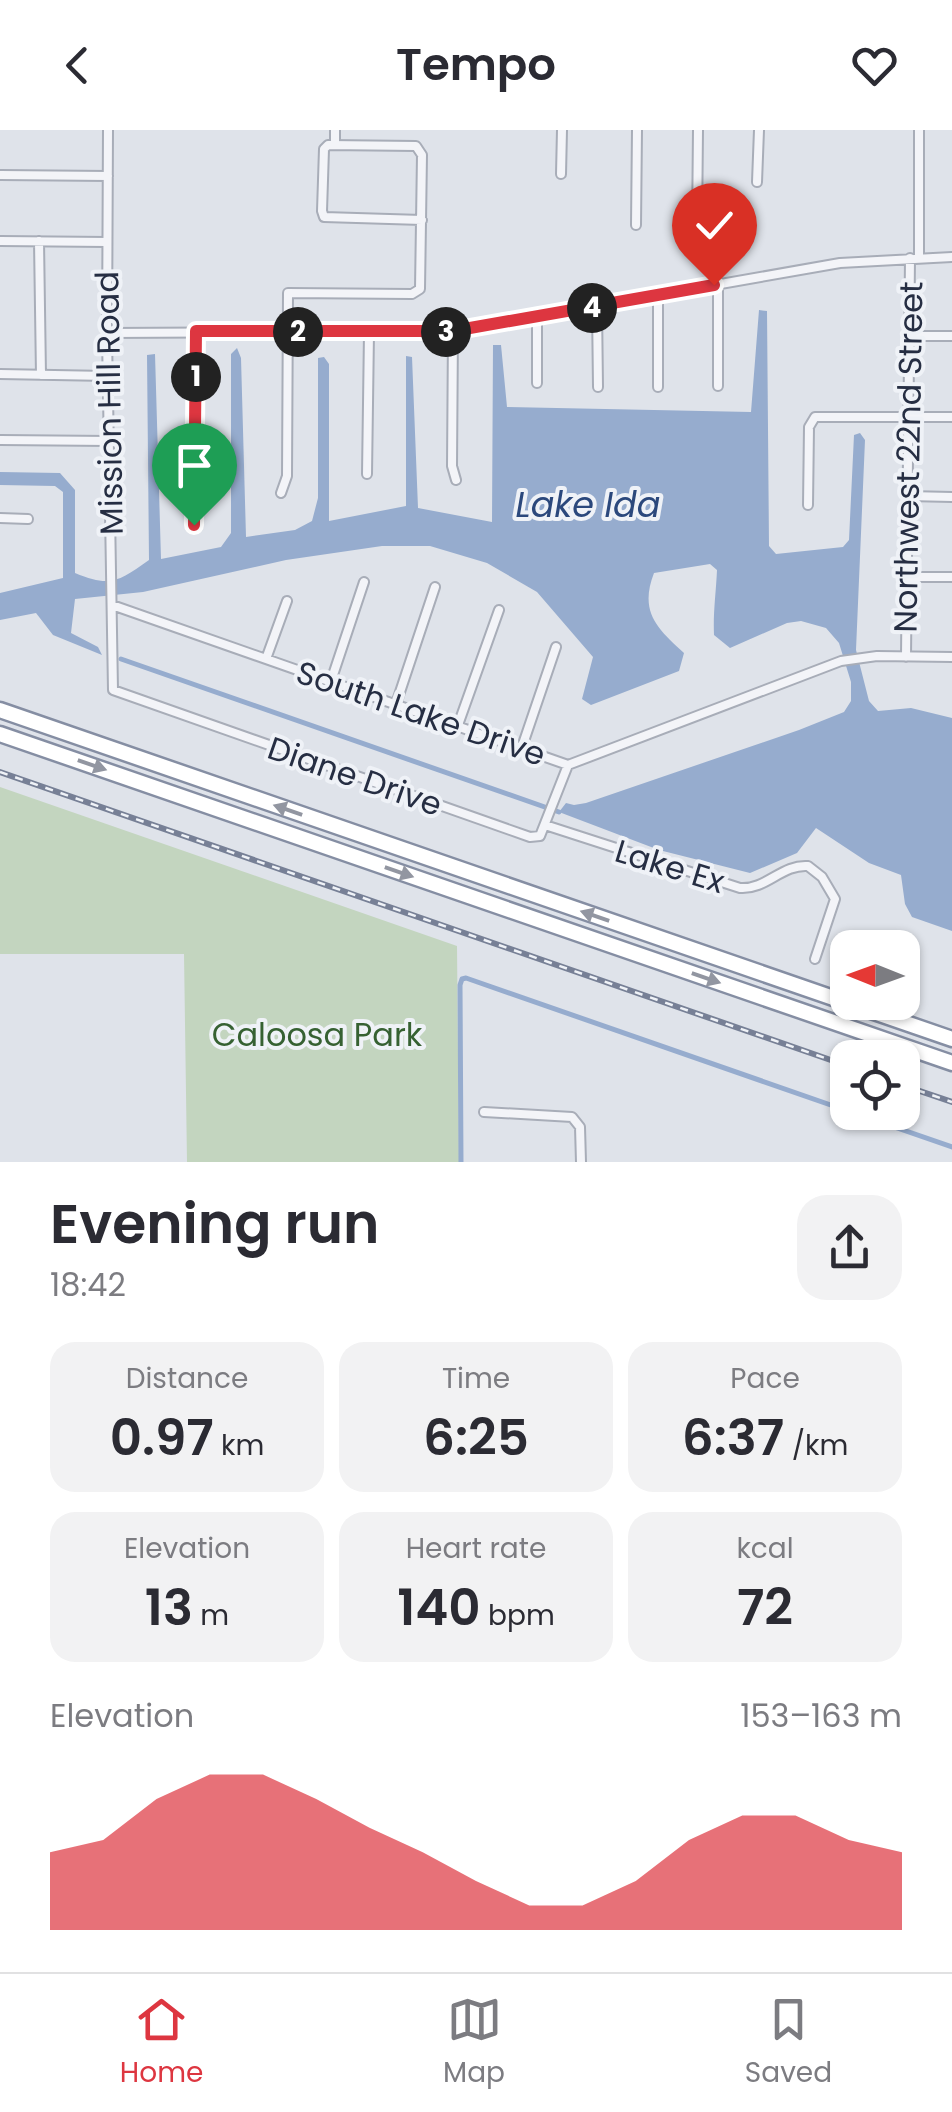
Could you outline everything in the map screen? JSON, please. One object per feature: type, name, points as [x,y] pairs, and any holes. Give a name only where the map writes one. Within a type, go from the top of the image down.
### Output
[{"type":"highway","points":[[0,710],[952,1039]]},
{"type":"highway","points":[[0,734],[952,1063]]},
{"type":"street","name":"Mission Hill Road","points":[[108,130],[113,676]]},
{"type":"street","points":[[335,130],[335,146]]},
{"type":"street","points":[[562,130],[562,174]]},
{"type":"street","points":[[636,225],[637,130]]},
{"type":"street","points":[[697,227],[698,130]]},
{"type":"street","points":[[757,182],[759,130]]},
{"type":"street","name":"Northwest 22nd Street","points":[[906,657],[909,336],[920,130]]},
{"type":"street","points":[[281,492],[286,476],[288,293],[417,293],[420,289],[422,220],[422,155],[416,146],[328,146],[323,152],[324,217],[422,220]]},
{"type":"street","points":[[0,176],[108,176]]},
{"type":"street","points":[[0,241],[107,242]]},
{"type":"street","points":[[39,241],[41,375]]},
{"type":"street","points":[[108,333],[453,331],[856,260],[952,257]]},
{"type":"street","points":[[718,285],[718,386]]},
{"type":"street","points":[[658,296],[658,387]]},
{"type":"street","points":[[597,307],[598,387]]},
{"type":"street","points":[[537,318],[537,382]]},
{"type":"street","points":[[194,525],[196,331]]},
{"type":"street","points":[[453,331],[452,466],[456,480]]},
{"type":"street","points":[[367,474],[368,333]]},
{"type":"street","points":[[909,336],[952,336]]},
{"type":"street","points":[[0,374],[108,376]]},
{"type":"street","points":[[808,505],[809,427],[815,417],[952,417]]},
{"type":"street","points":[[0,440],[109,441]]},
{"type":"street","points":[[908,496],[952,497]]},
{"type":"street","points":[[0,518],[28,519]]},
{"type":"street","points":[[907,577],[952,577]]},
{"type":"street","points":[[330,681],[364,582]]},
{"type":"street","points":[[396,704],[436,586]]},
{"type":"street","name":"South Lake Drive","points":[[112,601],[568,766],[840,661],[952,657]]},
{"type":"street","points":[[266,659],[287,602]]},
{"type":"street","points":[[458,725],[499,610]]},
{"type":"street","points":[[522,747],[556,647]]},
{"type":"street","name":"Diane Drive","points":[[113,676],[118,694],[455,811],[536,838],[545,825]]},
{"type":"street","points":[[545,825],[568,766]]},
{"type":"street","name":"Lake Ex","points":[[545,825],[740,888],[753,888],[793,867],[808,866],[822,877],[834,900],[815,959]]},
{"type":"street","points":[[484,1112],[566,1114],[575,1118],[580,1131],[581,1162]]},
{"type":"green space","name":"Caloosa Park","points":[[0,787],[457,946],[459,1162],[187,1162],[184,954],[0,954]]},
{"type":"water","name":"Lake Ida","points":[[759,310],[767,311],[769,546],[776,554],[843,547],[849,540],[854,435],[860,433],[865,440],[856,650],[869,701],[878,711],[911,708],[952,718],[952,931],[912,917],[905,904],[901,875],[869,863],[816,828],[797,853],[750,873],[659,850],[559,812],[566,803],[586,803],[799,730],[844,712],[851,701],[851,682],[839,643],[826,628],[801,621],[787,623],[730,648],[714,635],[717,570],[710,564],[654,573],[650,609],[659,627],[684,653],[679,671],[591,705],[582,699],[593,657],[537,592],[487,563],[430,546],[382,546],[286,560],[143,592],[75,599],[71,633],[98,647],[102,655],[53,635],[36,613],[0,620],[0,593],[63,578],[63,492],[55,486],[0,485],[0,472],[60,473],[75,490],[75,573],[114,580],[149,560],[147,355],[155,354],[161,559],[221,547],[231,533],[231,354],[237,348],[241,358],[246,537],[295,530],[312,521],[318,498],[318,358],[324,357],[329,364],[329,521],[406,506],[406,356],[412,357],[418,508],[492,522],[493,345],[501,345],[507,407],[751,412]]},
{"type":"waterway","points":[[121,659],[559,812]]},
{"type":"waterway","points":[[461,1162],[460,985],[466,978],[830,1105]]},
{"type":"waterway","points":[[903,1130],[952,1147]]},
{"type":"railway","points":[[0,772],[830,1060]]},
{"type":"railway","points":[[920,1091],[952,1102]]},
{"type":"route","points":[[194,525],[196,331],[453,331],[714,285]]}]
